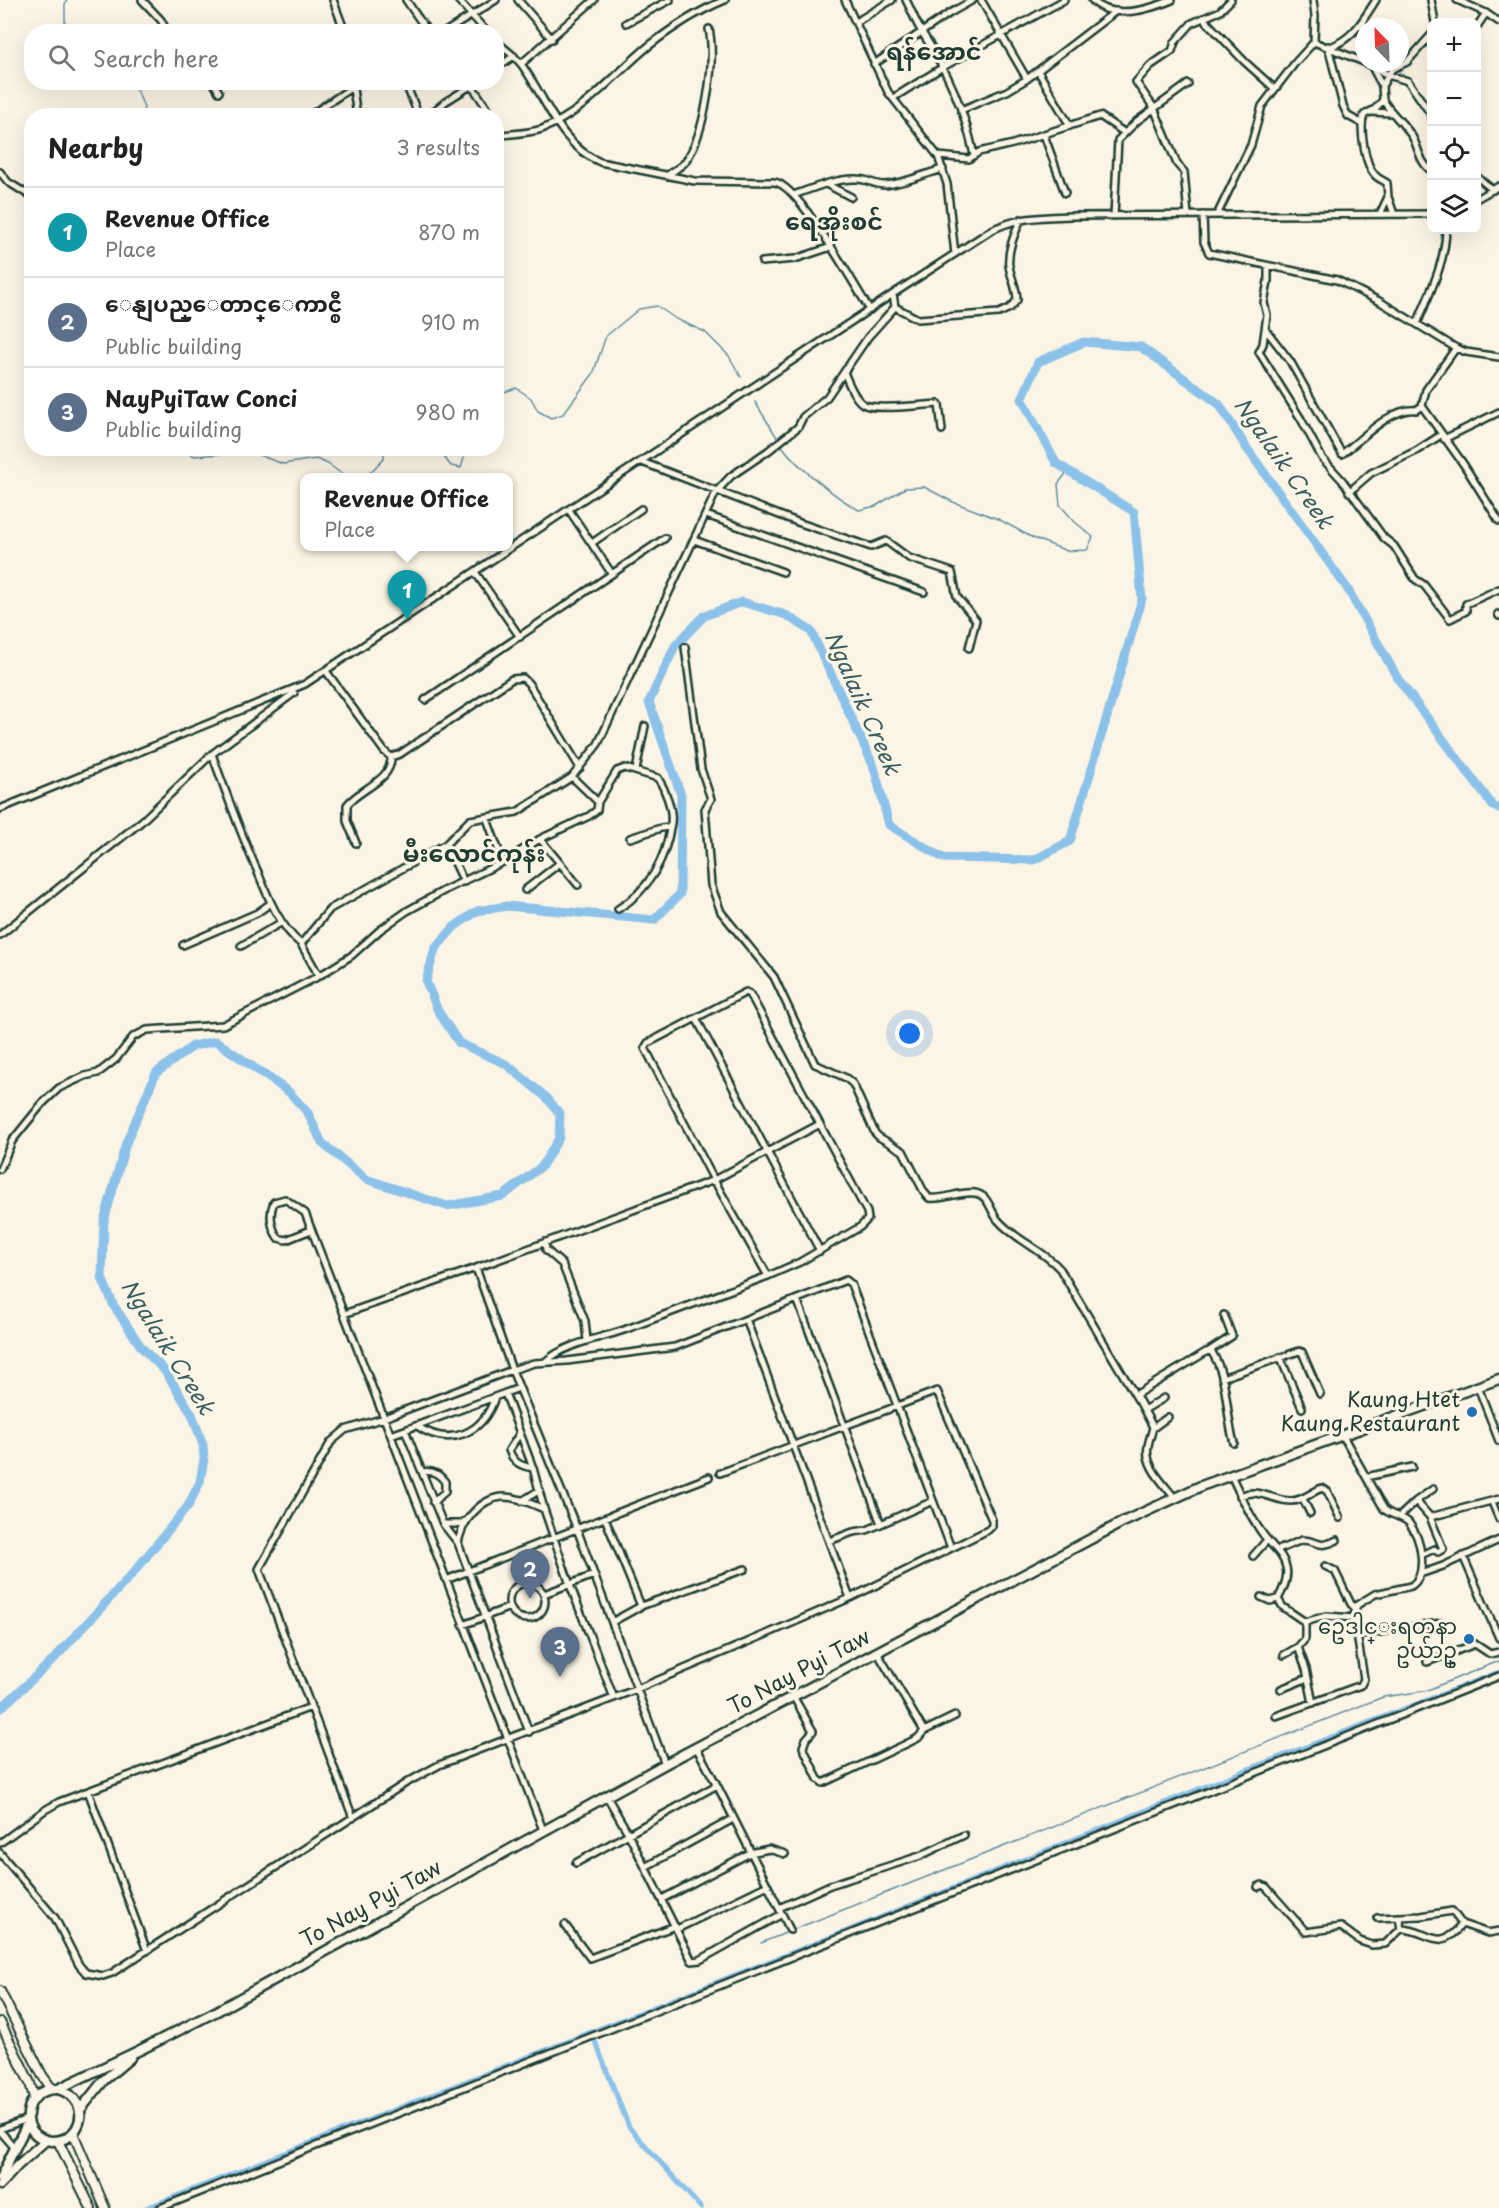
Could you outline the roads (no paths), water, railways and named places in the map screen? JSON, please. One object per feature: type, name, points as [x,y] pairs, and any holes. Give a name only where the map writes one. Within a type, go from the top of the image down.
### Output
[{"type":"main road","name":"To Nay Pyi Taw","points":[[140,2050],[217,2010],[606,1795],[1123,1522],[1174,1497],[1230,1475],[1499,1379]]},
{"type":"main road","points":[[0,1991],[42,2075],[55,2089],[72,2096],[80,2110]]},
{"type":"main road","points":[[0,2022],[30,2083],[34,2098]]},
{"type":"main road","points":[[140,2050],[104,2080],[80,2110],[79,2122],[73,2133],[58,2141],[46,2140],[32,2131],[28,2120],[28,2108],[39,2093],[55,2089],[140,2050]]},
{"type":"main road","points":[[0,2178],[28,2120]]},
{"type":"main road","points":[[73,2133],[105,2208]]},
{"type":"main road","points":[[0,2185],[46,2140]]},
{"type":"main road","points":[[58,2141],[91,2208]]},
{"type":"street","points":[[142,0],[162,24]]},
{"type":"street","points":[[333,0],[342,24]]},
{"type":"street","points":[[406,0],[422,24]]},
{"type":"street","points":[[458,0],[481,24]]},
{"type":"street","points":[[457,24],[496,0]]},
{"type":"street","points":[[518,0],[552,39]]},
{"type":"street","points":[[521,64],[594,0]]},
{"type":"street","points":[[626,23],[670,0]]},
{"type":"street","points":[[504,135],[532,132],[555,122],[596,96],[650,45],[692,16],[716,2],[725,0]]},
{"type":"street","points":[[845,0],[874,64],[893,98],[938,156],[947,184],[955,254]]},
{"type":"street","points":[[856,22],[892,0]]},
{"type":"street","points":[[906,0],[922,33],[930,41],[962,110],[974,155]]},
{"type":"street","points":[[874,64],[973,0]]},
{"type":"street","points":[[981,0],[1027,79]]},
{"type":"street","points":[[893,98],[943,67],[1064,0]]},
{"type":"street","points":[[1092,0],[1097,5],[1116,11],[1138,11],[1172,0]]},
{"type":"street","points":[[1188,215],[1184,172],[1178,164],[1154,108],[1136,82],[1150,66],[1172,51],[1175,42],[1186,29],[1220,11],[1231,0]]},
{"type":"street","points":[[1217,215],[1251,145],[1262,106],[1314,42],[1313,0]]},
{"type":"street","points":[[1329,47],[1347,39],[1376,0]]},
{"type":"street","points":[[1431,0],[1434,18]]},
{"type":"street","points":[[1457,0],[1486,13],[1499,22]]},
{"type":"street","points":[[962,110],[1008,91],[1027,79],[1116,11]]},
{"type":"street","points":[[1481,20],[1486,13]]},
{"type":"street","points":[[1203,18],[1245,62],[1275,88]]},
{"type":"street","points":[[666,176],[684,163],[693,148],[701,124],[707,102],[711,60],[709,29]]},
{"type":"street","points":[[1409,58],[1427,38]]},
{"type":"street","points":[[1314,42],[1355,58]]},
{"type":"street","points":[[1329,47],[1343,106],[1348,116],[1361,123]]},
{"type":"street","points":[[504,48],[521,64],[555,122],[592,159],[695,182],[779,182],[794,195],[831,247],[870,310]]},
{"type":"street","points":[[504,63],[514,56]]},
{"type":"street","points":[[1038,71],[1070,126]]},
{"type":"street","points":[[1373,72],[1382,88],[1383,100],[1390,113],[1408,131],[1427,166]]},
{"type":"street","points":[[1383,72],[1408,81],[1414,87],[1427,111]]},
{"type":"street","points":[[1382,88],[1390,72]]},
{"type":"street","points":[[1401,79],[1402,72]]},
{"type":"street","points":[[1382,88],[1387,83],[1401,79]]},
{"type":"street","points":[[1114,216],[1117,143],[1154,108],[1188,84]]},
{"type":"street","points":[[320,108],[346,90]]},
{"type":"street","points":[[354,90],[356,108]]},
{"type":"street","points":[[408,90],[416,108]]},
{"type":"street","points":[[438,108],[465,90]]},
{"type":"street","points":[[478,90],[487,108]]},
{"type":"street","points":[[1383,100],[1364,116],[1361,132],[1370,166],[1376,177],[1387,183],[1388,197],[1394,214]]},
{"type":"street","points":[[1369,112],[1390,113]]},
{"type":"street","points":[[938,156],[969,159],[979,152],[1044,135],[1100,116],[1125,133]]},
{"type":"street","points":[[1044,135],[1065,194]]},
{"type":"street","points":[[794,195],[854,179],[888,184],[943,169]]},
{"type":"street","points":[[0,172],[8,182],[24,192]]},
{"type":"street","points":[[1481,180],[1493,190]]},
{"type":"street","points":[[828,185],[851,198]]},
{"type":"street","points":[[1481,196],[1499,186]]},
{"type":"street","points":[[1380,214],[1388,197]]},
{"type":"street","points":[[513,547],[893,294],[1006,223],[1021,219],[1114,216],[1427,214]]},
{"type":"street","points":[[1203,215],[1204,242],[1209,253],[1337,279],[1456,348],[1466,352],[1499,357]]},
{"type":"street","points":[[895,307],[918,319],[999,313],[1010,308],[1017,300],[1009,265],[1011,246],[1021,219]]},
{"type":"street","points":[[1417,324],[1440,268],[1446,234]]},
{"type":"street","points":[[762,262],[795,259],[831,247]]},
{"type":"street","points":[[1268,266],[1264,303],[1267,310],[1263,344],[1259,352],[1301,419],[1322,458],[1374,521],[1384,538],[1394,546],[1415,579],[1424,585],[1450,619],[1466,611],[1466,604],[1499,589]]},
{"type":"street","points":[[893,294],[895,307]]},
{"type":"street","points":[[301,944],[330,909],[446,844],[470,820],[487,819],[517,812],[572,777],[598,744],[717,492],[731,476],[798,427],[803,417],[827,397],[868,337],[895,307]]},
{"type":"street","points":[[1265,328],[1290,361],[1342,454],[1396,412],[1407,409],[1416,410],[1422,406],[1426,390],[1456,348]]},
{"type":"street","points":[[844,372],[858,399],[866,406],[890,408],[939,404],[942,430]]},
{"type":"street","points":[[1422,406],[1464,465],[1499,521]]},
{"type":"street","points":[[1349,492],[1371,473],[1499,412]]},
{"type":"street","points":[[642,462],[717,492],[871,547],[886,541],[909,558],[952,572],[957,597],[976,620],[969,648]]},
{"type":"street","points":[[591,543],[641,509]]},
{"type":"street","points":[[569,510],[612,574]]},
{"type":"street","points":[[706,515],[924,592]]},
{"type":"street","points":[[425,700],[666,538]]},
{"type":"street","points":[[694,540],[783,572]]},
{"type":"street","points":[[0,935],[142,821],[212,754],[305,684],[507,551]]},
{"type":"street","points":[[475,572],[519,637]]},
{"type":"street","points":[[685,647],[701,769],[711,799],[705,808],[711,885],[721,912],[774,977],[815,1064],[846,1077],[853,1084],[875,1133],[903,1151],[929,1198],[938,1199],[963,1193],[981,1195],[1005,1227],[1049,1257],[1060,1269],[1153,1428]]},
{"type":"street","points":[[326,671],[384,751],[391,757]]},
{"type":"street","points":[[391,757],[400,754],[512,679],[523,678],[529,684],[580,768]]},
{"type":"street","points":[[0,809],[305,684]]},
{"type":"street","points":[[636,770],[645,726]]},
{"type":"street","points":[[212,754],[241,834],[271,903],[289,934],[301,944],[320,976]]},
{"type":"street","points":[[356,843],[347,821],[347,805],[357,794],[387,774],[391,757]]},
{"type":"street","points":[[0,1169],[12,1141],[42,1104],[59,1088],[85,1076],[98,1073],[116,1059],[133,1037],[147,1030],[223,1025],[320,976],[351,956],[380,930],[407,911],[503,862],[540,839],[589,816],[597,810],[598,802],[617,771],[625,768],[658,778],[668,802],[671,822],[655,874],[648,885],[618,909]]},
{"type":"street","points":[[572,777],[598,802]]},
{"type":"street","points":[[487,819],[503,862]]},
{"type":"street","points":[[630,838],[670,827]]},
{"type":"street","points":[[540,839],[578,885]]},
{"type":"street","points":[[446,844],[464,882]]},
{"type":"street","points":[[525,890],[560,863]]},
{"type":"street","points":[[183,945],[257,913],[271,903]]},
{"type":"street","points":[[241,946],[282,922]]},
{"type":"street","points":[[546,1362],[561,1352],[587,1341],[621,1331],[768,1276],[820,1251],[868,1219],[867,1212],[748,993],[742,993],[648,1043],[645,1048],[714,1180],[768,1276]]},
{"type":"street","points":[[696,1018],[820,1251]]},
{"type":"street","points":[[344,1314],[714,1180],[820,1124]]},
{"type":"street","points":[[311,1230],[286,1240],[278,1238],[272,1224],[274,1202],[285,1198],[303,1210],[311,1230],[344,1314],[384,1418],[392,1436],[543,1830]]},
{"type":"street","points":[[545,1242],[546,1250],[561,1264],[566,1274],[585,1321],[587,1341]]},
{"type":"street","points":[[476,1268],[512,1370],[577,1529],[664,1764]]},
{"type":"street","points":[[353,1818],[259,1569],[331,1442],[345,1430],[384,1418],[512,1370],[546,1362],[675,1347],[844,1281],[850,1282],[951,1548]]},
{"type":"street","points":[[797,1299],[881,1524]]},
{"type":"street","points":[[1138,1400],[1137,1394],[1232,1336],[1224,1315]]},
{"type":"street","points":[[746,1319],[850,1598]]},
{"type":"street","points":[[1209,1351],[1214,1355],[1222,1378],[1228,1424],[1234,1443]]},
{"type":"street","points":[[1222,1378],[1301,1351],[1320,1394]]},
{"type":"street","points":[[1280,1357],[1302,1408]]},
{"type":"street","points":[[1479,1387],[1499,1441]]},
{"type":"street","points":[[392,1436],[519,1388]]},
{"type":"street","points":[[0,1853],[55,1918],[86,1973],[103,1976],[112,1973],[147,1951],[406,1783],[439,1765],[530,1732],[637,1689],[850,1598],[992,1526],[992,1520],[939,1392],[933,1392],[720,1473]]},
{"type":"street","points":[[505,1393],[533,1468],[553,1539],[614,1698]]},
{"type":"street","points":[[417,1426],[426,1432],[446,1438],[455,1436],[482,1422],[490,1411],[495,1397]]},
{"type":"street","points":[[1144,1410],[1164,1398]]},
{"type":"street","points":[[1168,1417],[1153,1428],[1147,1447],[1151,1467],[1174,1497]]},
{"type":"street","points":[[405,1430],[444,1524],[458,1543],[530,1732]]},
{"type":"street","points":[[520,1433],[509,1449],[511,1457],[517,1463],[533,1468]]},
{"type":"street","points":[[1276,1716],[1362,1684],[1364,1679],[1355,1608],[1359,1602],[1369,1596],[1412,1587],[1418,1581],[1420,1574],[1421,1555],[1411,1526],[1406,1520],[1391,1515],[1384,1509],[1343,1436]]},
{"type":"street","points":[[1366,1477],[1412,1467]]},
{"type":"street","points":[[422,1472],[438,1474],[445,1482],[445,1492],[434,1502]]},
{"type":"street","points":[[1230,1475],[1240,1496],[1267,1540],[1278,1550],[1287,1569],[1284,1588],[1278,1599],[1270,1601],[1261,1597]]},
{"type":"street","points":[[446,1580],[709,1477]]},
{"type":"street","points":[[1240,1496],[1252,1492],[1289,1501],[1303,1499],[1319,1489],[1325,1489],[1340,1518]]},
{"type":"street","points":[[1399,1517],[1433,1489]]},
{"type":"street","points":[[522,1501],[540,1490]]},
{"type":"street","points":[[444,1524],[460,1524],[482,1505],[501,1497],[544,1509]]},
{"type":"street","points":[[1303,1499],[1310,1513]]},
{"type":"street","points":[[829,1541],[881,1524],[933,1501]]},
{"type":"street","points":[[1416,1501],[1430,1517],[1443,1550],[1438,1552],[1434,1549],[1421,1555]]},
{"type":"street","points":[[1430,1517],[1496,1501],[1499,1520]]},
{"type":"street","points":[[604,1518],[641,1606]]},
{"type":"street","points":[[458,1543],[466,1521]]},
{"type":"street","points":[[1253,1556],[1267,1540]]},
{"type":"street","points":[[1278,1550],[1302,1540],[1319,1545],[1328,1545],[1337,1540]]},
{"type":"street","points":[[1420,1574],[1499,1540]]},
{"type":"street","points":[[1463,1556],[1499,1638]]},
{"type":"street","points":[[1325,1566],[1335,1571],[1355,1608]]},
{"type":"street","points":[[612,1622],[641,1606],[745,1569]]},
{"type":"street","points":[[544,1594],[594,1575]]},
{"type":"street","points":[[524,1583],[536,1585],[544,1594],[543,1608],[535,1616],[529,1618],[518,1616],[510,1607],[510,1595],[513,1590],[524,1583]]},
{"type":"street","points":[[1278,1599],[1283,1607],[1305,1622]]},
{"type":"street","points":[[463,1624],[510,1607]]},
{"type":"street","points":[[1305,1622],[1326,1616],[1355,1618]]},
{"type":"street","points":[[1284,1656],[1298,1647],[1306,1637],[1305,1622]]},
{"type":"street","points":[[1358,1635],[1441,1623]]},
{"type":"street","points":[[1427,1662],[1475,1644],[1490,1654],[1499,1652]]},
{"type":"street","points":[[1298,1647],[1308,1678],[1312,1703]]},
{"type":"street","points":[[877,1652],[924,1731]]},
{"type":"street","points":[[160,2208],[1499,1676]]},
{"type":"street","points":[[1281,1689],[1308,1678]]},
{"type":"street","points":[[793,1696],[813,1731],[803,1747],[822,1783],[918,1738],[924,1731],[955,1716]]},
{"type":"street","points":[[0,1843],[45,1810],[88,1791],[311,1707]]},
{"type":"street","points":[[696,1747],[790,1930]]},
{"type":"street","points":[[576,1863],[717,1785]]},
{"type":"street","points":[[88,1791],[147,1951]]},
{"type":"street","points":[[606,1795],[662,1899],[690,1959],[695,1962],[782,1914]]},
{"type":"street","points":[[645,1867],[733,1819]]},
{"type":"street","points":[[779,1908],[830,1885],[920,1856],[964,1835]]},
{"type":"street","points":[[662,1899],[750,1853],[769,1849],[785,1854]]},
{"type":"street","points":[[565,1925],[590,1958],[676,1927],[768,1885]]},
{"type":"street","points":[[1258,1887],[1262,1885],[1266,1887],[1306,1932],[1341,1927],[1360,1941],[1377,1945],[1387,1942],[1401,1929],[1412,1930],[1439,1940],[1447,1938],[1462,1924]]},
{"type":"street","points":[[1377,1918],[1421,1916],[1452,1911],[1462,1924],[1488,1932],[1499,1931]]},
{"type":"street","points":[[1399,1917],[1401,1929]]},
{"type":"street","points":[[14,2147],[0,2130],[28,2120]]},
{"type":"waterway","points":[[65,24],[67,0]]},
{"type":"waterway","points":[[136,90],[144,108]]},
{"type":"waterway","points":[[504,392],[516,388],[531,398],[538,411],[551,418],[563,414],[593,374],[606,336],[639,309],[657,306],[676,319],[705,332],[729,356],[741,377]]},
{"type":"waterway","name":"Ngalaik Creek","points":[[0,1709],[53,1660],[133,1573],[188,1506],[200,1482],[204,1459],[203,1445],[192,1414],[165,1371],[142,1348],[114,1306],[102,1278],[104,1221],[126,1143],[156,1073],[193,1046],[216,1041],[289,1092],[308,1113],[322,1143],[366,1179],[447,1206],[503,1196],[542,1166],[559,1138],[560,1114],[547,1098],[506,1064],[459,1043],[438,1011],[426,981],[435,949],[454,927],[477,911],[507,906],[654,920],[680,894],[681,795],[649,702],[675,646],[704,616],[742,602],[786,615],[811,631],[874,767],[889,825],[943,858],[1034,860],[1070,841],[1142,599],[1134,512],[1056,463],[1022,399],[1038,362],[1084,342],[1141,347],[1219,404],[1246,447],[1347,588],[1398,679],[1493,806],[1499,809]]},
{"type":"waterway","points":[[755,402],[778,439]]},
{"type":"waterway","points":[[781,444],[795,461],[817,480],[859,510],[876,506],[905,488],[924,487],[953,502],[998,519],[1033,538],[1067,551],[1087,550],[1093,537],[1060,505],[1058,484],[1068,471]]},
{"type":"waterway","points":[[261,456],[283,464],[316,459],[341,473]]},
{"type":"waterway","points":[[370,473],[384,456]]},
{"type":"waterway","points":[[443,456],[451,466],[461,468],[465,456]]},
{"type":"waterway","points":[[792,1930],[1383,1697],[1425,1691],[1499,1661]]},
{"type":"waterway","points":[[146,2208],[1246,1770],[1499,1672]]},
{"type":"waterway","points":[[761,1943],[788,1932]]},
{"type":"waterway","points":[[592,2033],[629,2127],[701,2208]]},
{"type":"place","name":"Revenue Office","points":[[407,620]]},
{"type":"place","name":"Kaung Htet Kaung Restaurant","points":[[1472,1412]]},
{"type":"place","name":"ေနျပည္ေတာင္ေကာင္စီ","points":[[530,1599]]},
{"type":"place","name":"ဥေဒါင္းရတနာ ဥယ်ာဥ္","points":[[1469,1639]]},
{"type":"place","name":"NayPyiTaw Conci","points":[[560,1677]]},
{"type":"district","name":"ရန်အောင်","points":[[934,52]]},
{"type":"district","name":"ရေအိုးစင်","points":[[834,222]]},
{"type":"district","name":"မီးလောင်ကုန်း","points":[[474,854]]}]
